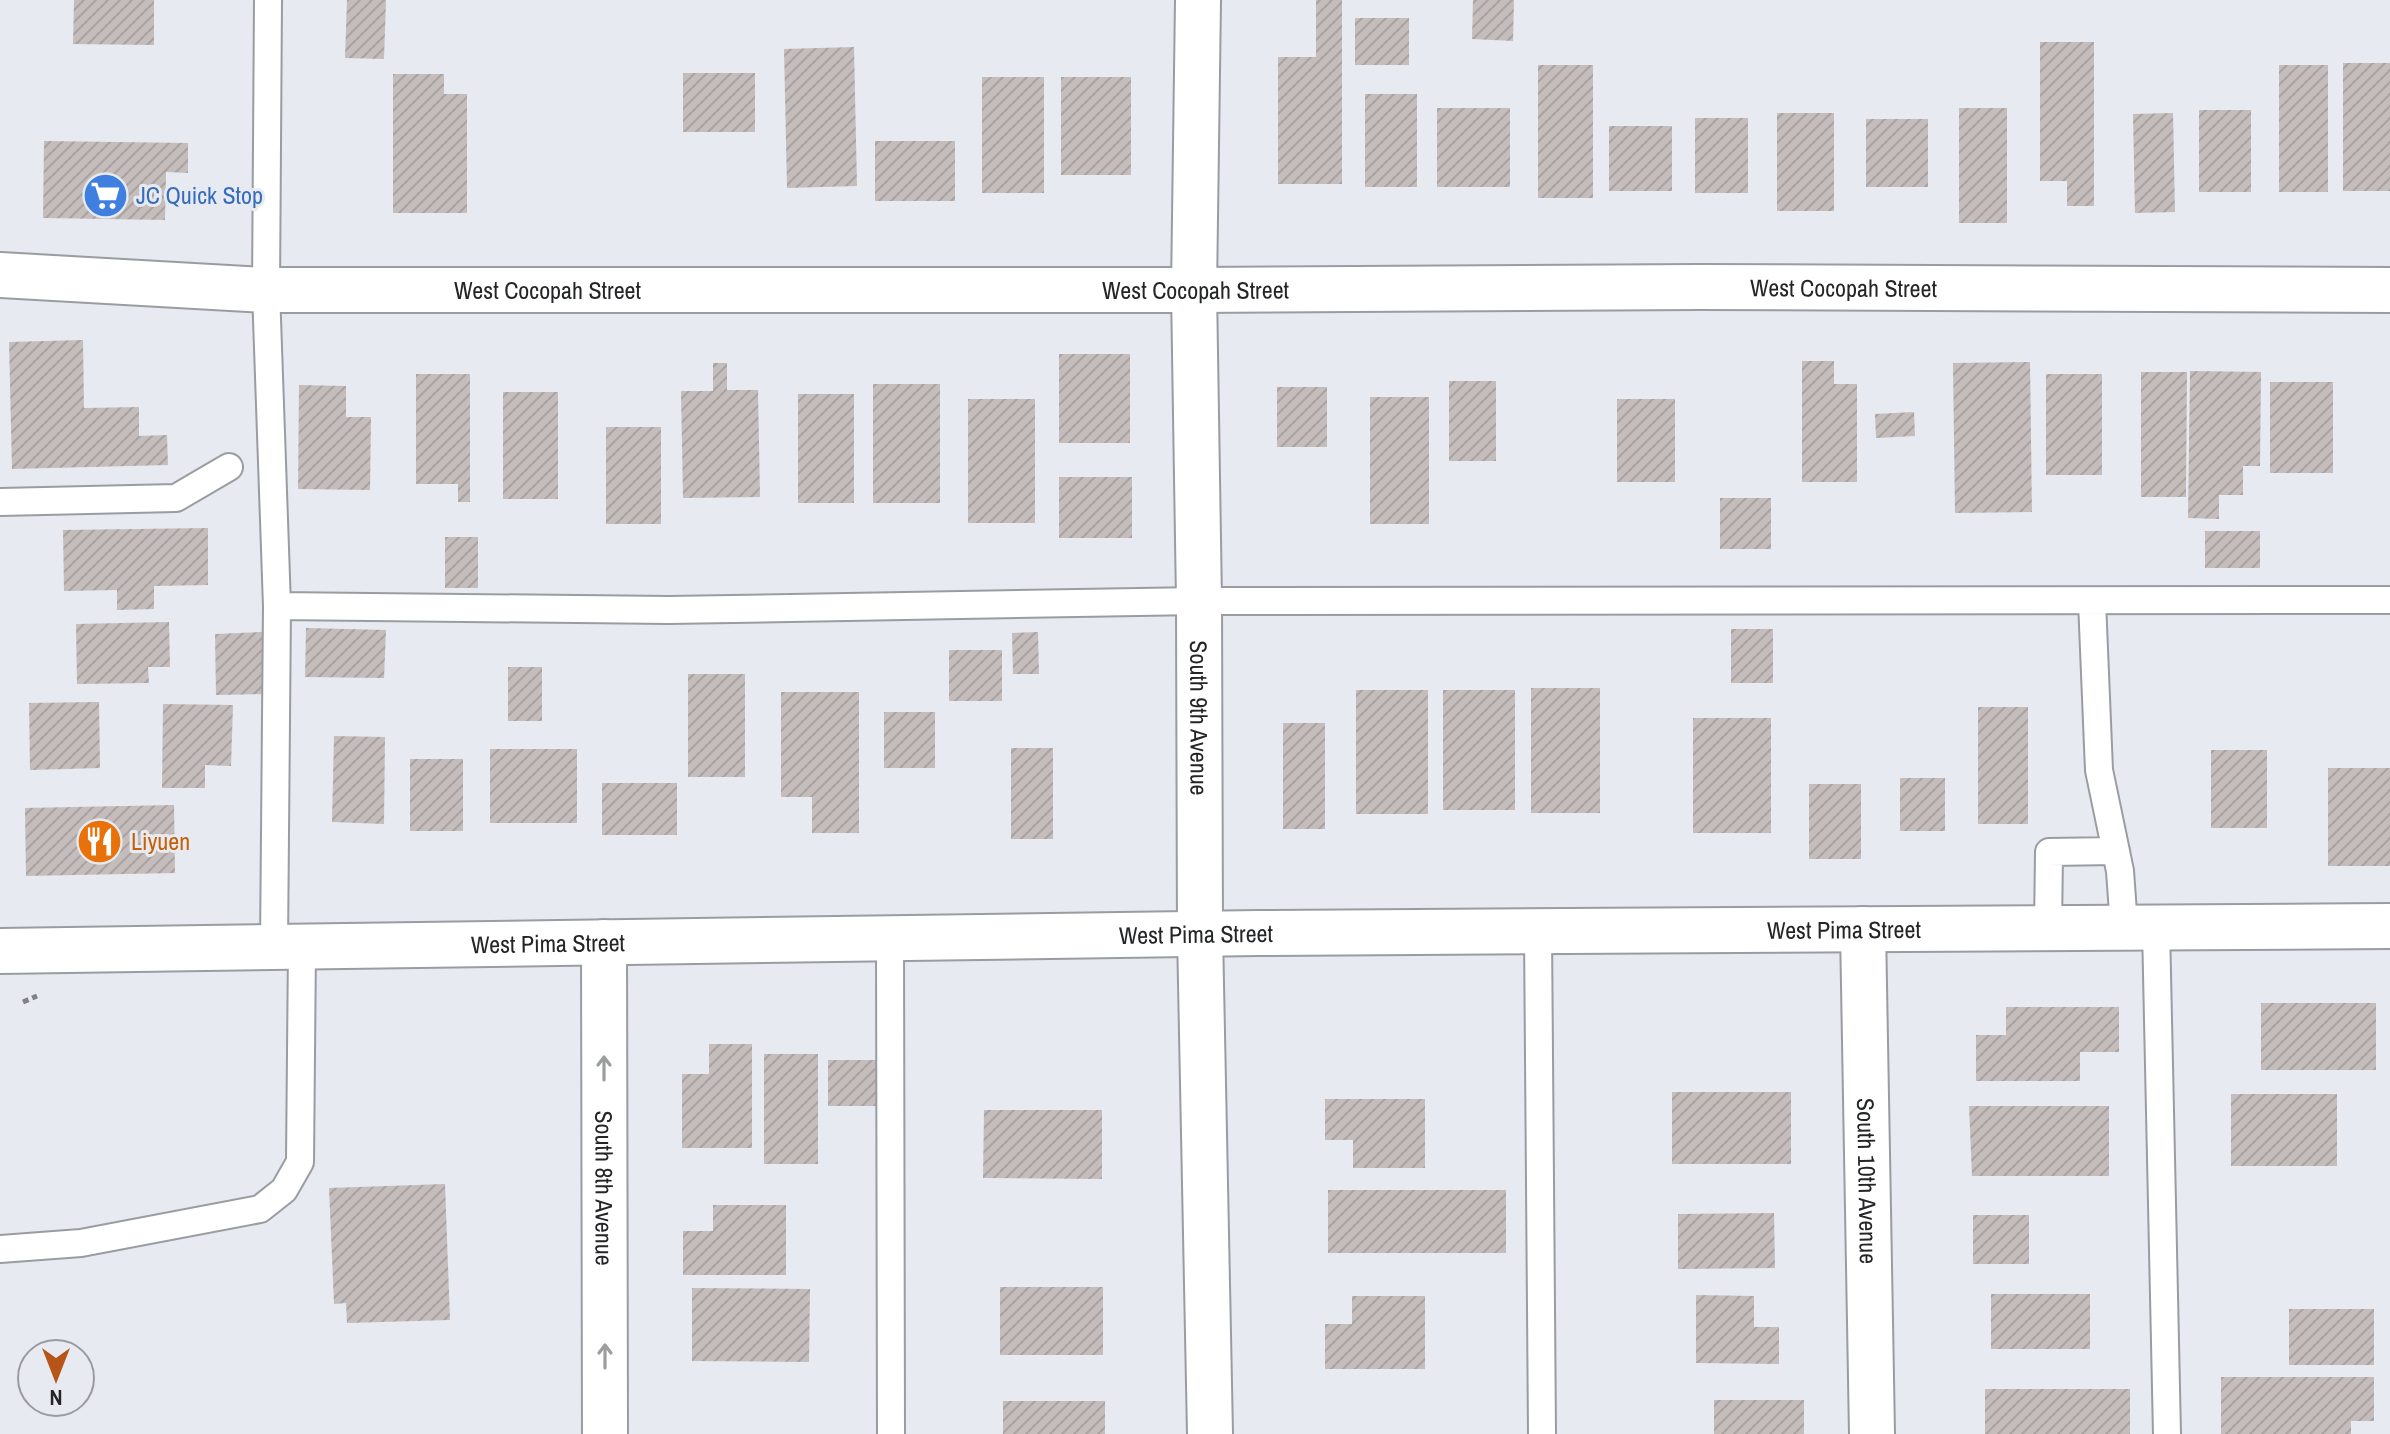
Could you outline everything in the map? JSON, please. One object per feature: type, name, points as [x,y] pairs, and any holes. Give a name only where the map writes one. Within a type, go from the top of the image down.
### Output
[{"type":"street","name":"South 9th Avenue","points":[[1198,0],[1194,290],[1200,933],[1210,1434]]},
{"type":"street","name":"West Cocopah Street","points":[[0,275],[266,290],[1699,287],[2390,290]]},
{"type":"street","name":"West Pima Street","points":[[0,951],[1200,933],[2390,926]]},
{"type":"street","name":"South 10th Avenue","points":[[1863,929],[1872,1434]]},
{"type":"street","name":"South 8th Avenue","points":[[604,942],[605,1434]]},
{"type":"lane","points":[[0,1249],[81,1243],[260,1209],[284,1190],[300,1162],[288,946],[266,290],[268,0]]},
{"type":"lane","points":[[0,502],[176,498],[229,467]]},
{"type":"lane","points":[[277,606],[669,610],[1199,601],[2390,600]]},
{"type":"lane","points":[[2092,601],[2099,770],[2116,851],[2140,927],[2167,1434]]},
{"type":"lane","points":[[2048,928],[2049,852],[2116,851]]},
{"type":"lane","points":[[1538,931],[1542,1434]]},
{"type":"lane","points":[[890,938],[891,1434]]},
{"type":"building","points":[[74,0],[154,0],[154,45],[73,44]]},
{"type":"building","points":[[347,0],[386,0],[384,59],[345,58]]},
{"type":"building","points":[[1316,0],[1342,0],[1342,184],[1278,184],[1278,57],[1316,57]]},
{"type":"building","points":[[1473,0],[1514,0],[1513,41],[1472,39]]},
{"type":"building","points":[[1355,18],[1409,18],[1409,65],[1355,65]]},
{"type":"building","points":[[2040,42],[2094,42],[2094,206],[2067,206],[2067,181],[2040,181]]},
{"type":"building","points":[[854,47],[857,186],[787,188],[784,49]]},
{"type":"building","points":[[2343,63],[2390,63],[2390,191],[2343,191]]},
{"type":"building","points":[[1538,65],[1593,65],[1593,198],[1538,198]]},
{"type":"building","points":[[2279,65],[2328,65],[2328,192],[2279,192]]},
{"type":"building","points":[[683,73],[755,73],[755,132],[683,132]]},
{"type":"building","points":[[393,74],[444,74],[444,94],[467,94],[467,213],[393,213]]},
{"type":"building","points":[[982,77],[1044,77],[1044,193],[982,193]]},
{"type":"building","points":[[1061,77],[1131,77],[1131,175],[1061,175]]},
{"type":"building","points":[[1365,94],[1417,94],[1417,187],[1365,187]]},
{"type":"building","points":[[1437,108],[1510,108],[1510,187],[1437,187]]},
{"type":"building","points":[[1959,108],[2007,108],[2007,223],[1959,223]]},
{"type":"building","points":[[2199,110],[2251,110],[2251,192],[2199,192]]},
{"type":"building","points":[[1777,113],[1834,113],[1834,211],[1777,211]]},
{"type":"building","points":[[2173,113],[2175,212],[2135,213],[2133,114]]},
{"type":"building","points":[[1695,118],[1748,118],[1748,193],[1695,193]]},
{"type":"building","points":[[1866,119],[1928,119],[1928,187],[1866,187]]},
{"type":"building","points":[[1609,126],[1672,126],[1672,191],[1609,191]]},
{"type":"building","name":"JC Quick Stop","points":[[44,141],[188,143],[188,173],[166,172],[165,220],[43,218]]},
{"type":"building","points":[[875,141],[955,141],[955,201],[875,201]]},
{"type":"building","points":[[83,340],[84,408],[139,407],[139,436],[167,435],[168,465],[12,469],[9,342]]},
{"type":"building","points":[[1059,354],[1130,354],[1130,443],[1059,443]]},
{"type":"building","points":[[1802,361],[1834,361],[1834,384],[1857,384],[1857,482],[1802,482]]},
{"type":"building","points":[[2030,362],[2032,512],[1955,513],[1953,363]]},
{"type":"building","points":[[713,363],[727,363],[727,390],[758,390],[760,497],[683,498],[681,391],[713,391]]},
{"type":"building","points":[[2190,371],[2261,372],[2260,466],[2243,466],[2243,495],[2219,495],[2219,519],[2188,518]]},
{"type":"building","points":[[2141,372],[2187,372],[2186,497],[2141,497]]},
{"type":"building","points":[[416,374],[470,374],[470,502],[458,502],[458,484],[416,484]]},
{"type":"building","points":[[2046,374],[2102,374],[2102,475],[2046,475]]},
{"type":"building","points":[[1449,381],[1496,381],[1496,461],[1449,461]]},
{"type":"building","points":[[2270,382],[2333,382],[2333,473],[2270,473]]},
{"type":"building","points":[[873,384],[940,384],[940,503],[873,503]]},
{"type":"building","points":[[299,385],[346,386],[346,417],[371,417],[370,490],[298,489]]},
{"type":"building","points":[[1277,387],[1327,387],[1327,447],[1277,447]]},
{"type":"building","points":[[503,392],[558,392],[558,499],[503,499]]},
{"type":"building","points":[[798,394],[854,394],[854,503],[798,503]]},
{"type":"building","points":[[1370,397],[1429,397],[1429,524],[1370,524]]},
{"type":"building","points":[[968,399],[1035,399],[1035,523],[968,523]]},
{"type":"building","points":[[1617,399],[1675,399],[1675,482],[1617,482]]},
{"type":"building","points":[[1914,412],[1915,436],[1876,438],[1875,414]]},
{"type":"building","points":[[606,427],[661,427],[661,524],[606,524]]},
{"type":"building","points":[[1059,477],[1132,477],[1132,538],[1059,538]]},
{"type":"building","points":[[1720,498],[1771,498],[1771,549],[1720,549]]},
{"type":"building","points":[[208,528],[208,585],[154,586],[154,609],[117,610],[117,590],[64,591],[63,530]]},
{"type":"building","points":[[2205,531],[2260,531],[2260,568],[2205,568]]},
{"type":"building","points":[[445,537],[478,537],[478,588],[445,588]]},
{"type":"building","points":[[169,622],[170,667],[148,667],[149,683],[77,684],[76,624]]},
{"type":"building","points":[[306,628],[386,630],[384,678],[305,677]]},
{"type":"building","points":[[1731,629],[1773,629],[1773,683],[1731,683]]},
{"type":"building","points":[[262,632],[264,694],[216,695],[215,634]]},
{"type":"building","points":[[1038,632],[1039,674],[1013,674],[1012,633]]},
{"type":"building","points":[[949,650],[1002,650],[1002,701],[949,701]]},
{"type":"building","points":[[508,667],[542,667],[542,721],[508,721]]},
{"type":"building","points":[[688,674],[745,674],[745,777],[688,777]]},
{"type":"building","points":[[1531,688],[1600,688],[1600,813],[1531,813]]},
{"type":"building","points":[[1356,690],[1428,690],[1428,814],[1356,814]]},
{"type":"building","points":[[1443,690],[1515,690],[1515,810],[1443,810]]},
{"type":"building","points":[[781,692],[859,692],[859,833],[812,833],[812,797],[781,797]]},
{"type":"building","points":[[99,702],[100,768],[30,770],[29,703]]},
{"type":"building","points":[[163,704],[233,705],[231,766],[205,765],[205,788],[162,788]]},
{"type":"building","points":[[1978,707],[2028,707],[2028,824],[1978,824]]},
{"type":"building","points":[[884,712],[935,712],[935,768],[884,768]]},
{"type":"building","points":[[1693,718],[1771,718],[1771,833],[1693,833]]},
{"type":"building","points":[[1283,723],[1325,723],[1325,829],[1283,829]]},
{"type":"building","points":[[334,736],[385,737],[384,824],[332,822]]},
{"type":"building","points":[[1011,748],[1053,748],[1053,839],[1011,839]]},
{"type":"building","points":[[490,749],[577,749],[577,823],[490,823]]},
{"type":"building","points":[[2211,750],[2267,750],[2267,828],[2211,828]]},
{"type":"building","points":[[410,759],[463,759],[463,831],[410,831]]},
{"type":"building","points":[[2328,768],[2390,768],[2390,866],[2328,866]]},
{"type":"building","points":[[1900,778],[1945,778],[1945,831],[1900,831]]},
{"type":"building","points":[[602,783],[677,783],[677,835],[602,835]]},
{"type":"building","points":[[1809,784],[1861,784],[1861,859],[1809,859]]},
{"type":"building","name":"Liyuen","points":[[174,805],[175,873],[26,876],[25,808]]},
{"type":"building","points":[[2261,1003],[2376,1003],[2376,1070],[2261,1070]]},
{"type":"building","points":[[2006,1007],[2119,1007],[2119,1052],[2080,1052],[2080,1081],[1976,1081],[1976,1035],[2006,1035]]},
{"type":"building","points":[[709,1044],[752,1044],[752,1148],[682,1148],[682,1074],[709,1074]]},
{"type":"building","points":[[764,1054],[818,1054],[818,1164],[764,1164]]},
{"type":"building","points":[[828,1060],[876,1060],[876,1106],[828,1106]]},
{"type":"building","points":[[1672,1092],[1791,1092],[1791,1164],[1672,1164]]},
{"type":"building","points":[[2231,1094],[2337,1094],[2337,1166],[2231,1166]]},
{"type":"building","points":[[1325,1099],[1425,1099],[1425,1168],[1353,1168],[1353,1140],[1325,1140]]},
{"type":"building","points":[[1969,1106],[2109,1106],[2109,1176],[1972,1176]]},
{"type":"building","points":[[984,1110],[1102,1110],[1102,1179],[983,1178]]},
{"type":"building","points":[[445,1184],[450,1320],[347,1323],[346,1303],[334,1304],[329,1188]]},
{"type":"building","points":[[1328,1190],[1506,1190],[1506,1253],[1328,1253]]},
{"type":"building","points":[[713,1205],[786,1205],[786,1275],[683,1275],[683,1231],[713,1231]]},
{"type":"building","points":[[1774,1213],[1775,1268],[1678,1269],[1678,1214]]},
{"type":"building","points":[[1973,1215],[2029,1215],[2029,1264],[1973,1264]]},
{"type":"building","points":[[1000,1287],[1103,1287],[1103,1355],[1000,1355]]},
{"type":"building","points":[[692,1288],[810,1289],[809,1362],[692,1361]]},
{"type":"building","points":[[1991,1294],[2090,1294],[2090,1349],[1991,1349]]},
{"type":"building","points":[[1696,1295],[1754,1296],[1754,1327],[1779,1327],[1779,1364],[1696,1363]]},
{"type":"building","points":[[1352,1296],[1425,1296],[1425,1369],[1325,1369],[1325,1324],[1352,1324]]},
{"type":"building","points":[[2289,1309],[2374,1309],[2374,1365],[2289,1365]]},
{"type":"building","points":[[2221,1377],[2374,1377],[2374,1421],[2351,1421],[2351,1434],[2221,1434]]},
{"type":"building","points":[[1985,1389],[2130,1389],[2130,1434],[1985,1434]]},
{"type":"building","points":[[1714,1400],[1804,1400],[1804,1434],[1714,1434]]},
{"type":"building","points":[[1003,1401],[1105,1401],[1105,1434],[1003,1434]]},
{"type":"place","name":"JC Quick Stop","points":[[105,195]]},
{"type":"place","name":"Liyuen","points":[[100,841]]}]
